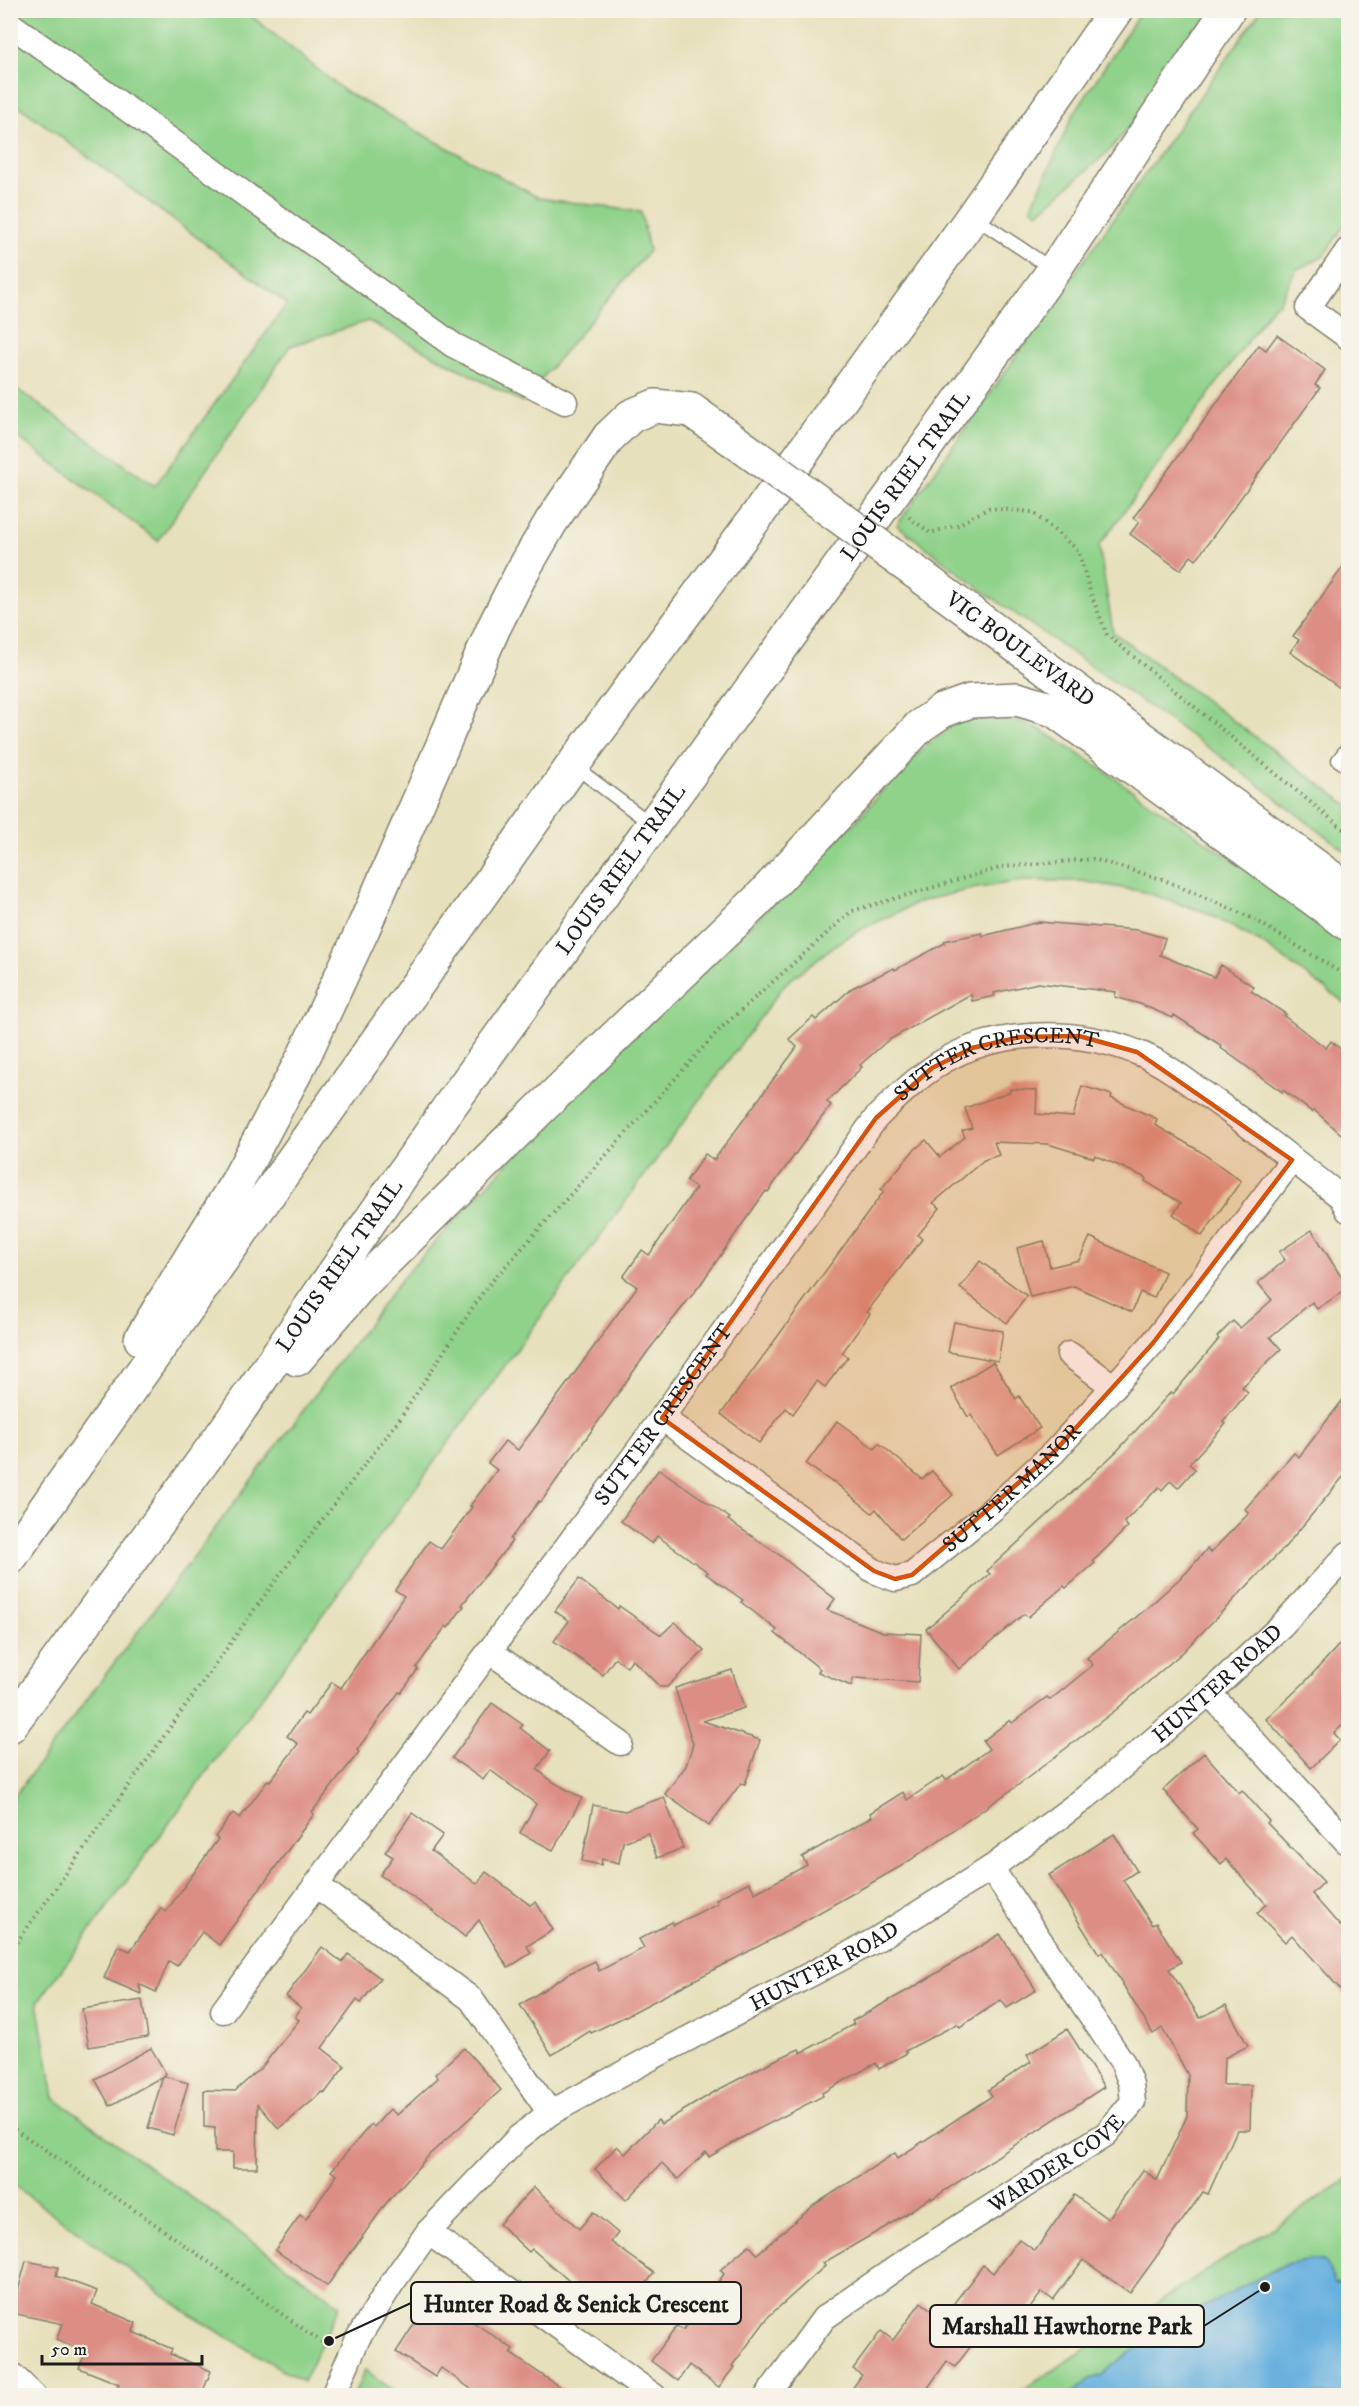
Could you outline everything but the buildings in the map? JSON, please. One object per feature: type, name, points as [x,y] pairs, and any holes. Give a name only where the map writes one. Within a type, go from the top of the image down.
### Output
[{"type":"main road","points":[[10,1556],[573,765],[762,509],[973,216],[1116,10]]},
{"type":"main road","name":"LOUIS RIEL TRAIL","points":[[10,1726],[224,1432],[449,1107],[651,825],[1054,270],[1228,10]]},
{"type":"main road","name":"VIC BOULEVARD","points":[[10,1556],[237,1182],[298,1068],[363,929],[494,627],[522,572],[551,522],[609,437],[631,416],[655,406],[691,410],[1348,890]]},
{"type":"main road","name":"VIC BOULEVARD","points":[[224,1432],[258,1406],[360,1286],[757,901],[920,726],[942,711],[970,701],[1017,699],[1054,710],[1348,924]]},
{"type":"street","points":[[10,24],[453,345],[565,402]]},
{"type":"street","points":[[1348,250],[1308,308],[1348,337]]},
{"type":"street","name":"SUTTER CRESCENT","points":[[223,2011],[662,1418],[876,1118],[901,1093],[932,1068],[972,1048],[1020,1037],[1079,1036],[1137,1052],[1238,1116],[1341,1197],[1348,1210]]},
{"type":"street","name":"SUTTER MANOR","points":[[662,1418],[873,1571],[895,1580],[912,1575],[994,1508],[1054,1452],[1114,1387],[1153,1343],[1292,1160]]},
{"type":"street","points":[[1069,1354],[1114,1387]]},
{"type":"street","name":"HUNTER ROAD","points":[[333,2396],[358,2338],[392,2283],[428,2232],[518,2138],[550,2113],[653,2056],[874,1941],[991,1868],[1085,1798],[1209,1693],[1282,1625],[1348,1554]]},
{"type":"street","points":[[489,1650],[620,1743]]},
{"type":"street","points":[[1209,1693],[1348,1843]]},
{"type":"street","name":"WARDER COVE","points":[[767,2396],[824,2319],[909,2259],[1106,2134],[1133,2102],[1131,2084],[1123,2063],[991,1868]]},
{"type":"street","points":[[315,1885],[471,1999],[550,2113]]},
{"type":"street","points":[[428,2232],[654,2396]]},
{"type":"street","points":[[10,2373],[34,2396]]},
{"type":"lane","points":[[973,216],[1054,270]]},
{"type":"lane","points":[[1348,747],[1338,760],[1348,767]]},
{"type":"lane","points":[[573,765],[651,825]]},
{"type":"path","points":[[886,501],[930,533],[957,525],[989,508],[1032,513],[1078,549],[1091,594],[1107,635],[1348,833]]},
{"type":"path","points":[[10,1952],[267,1592],[401,1417],[485,1289],[720,1029],[852,910],[1003,867],[1093,859],[1162,879],[1252,918],[1348,977]]},
{"type":"path","points":[[10,2126],[152,2222],[322,2343]]},
{"type":"highlighted area","points":[[1079,1036],[1137,1052],[1292,1160],[1153,1343],[1054,1452],[912,1575],[895,1579],[874,1571],[662,1418],[876,1118],[932,1068],[972,1048],[1020,1037]]},
{"type":"green space","points":[[1261,10],[1348,11],[1348,220],[1323,257],[1296,270],[1279,303],[1273,306],[1099,546],[1113,632],[1348,805],[1348,853],[1223,758],[987,594],[897,525]]},
{"type":"green space","points":[[11,11],[245,11],[346,92],[539,198],[641,212],[649,251],[522,402],[368,321],[290,346],[158,541],[11,432],[11,385],[155,486],[287,304],[11,100]]},
{"type":"green space","points":[[1141,11],[1214,11],[1174,73],[1109,151],[1038,213],[1031,208],[1073,115]]},
{"type":"green space","points":[[993,714],[1037,727],[1090,761],[1348,940],[1348,1005],[1260,942],[1205,912],[1140,891],[1081,881],[1021,881],[972,889],[922,901],[838,943],[785,984],[38,2002],[54,2098],[340,2305],[303,2382],[191,2315],[11,2183],[10,1802],[404,1276],[571,1094],[727,948],[861,816],[892,779],[925,747],[955,723]]},
{"type":"green space","points":[[1348,2179],[1348,2395],[1015,2395]]},
{"type":"green space","points":[[365,2370],[400,2395],[354,2395]]},
{"type":"water","points":[[1312,2259],[1324,2260],[1335,2283],[1348,2281],[1348,2395],[1071,2395],[1090,2379],[1102,2375],[1120,2359],[1179,2320],[1285,2264]]},
{"type":"place","name":"Marshall Hawthorne Park","points":[[1265,2287]]},
{"type":"place","name":"Hunter Road & Senick Crescent","points":[[329,2341]]}]
